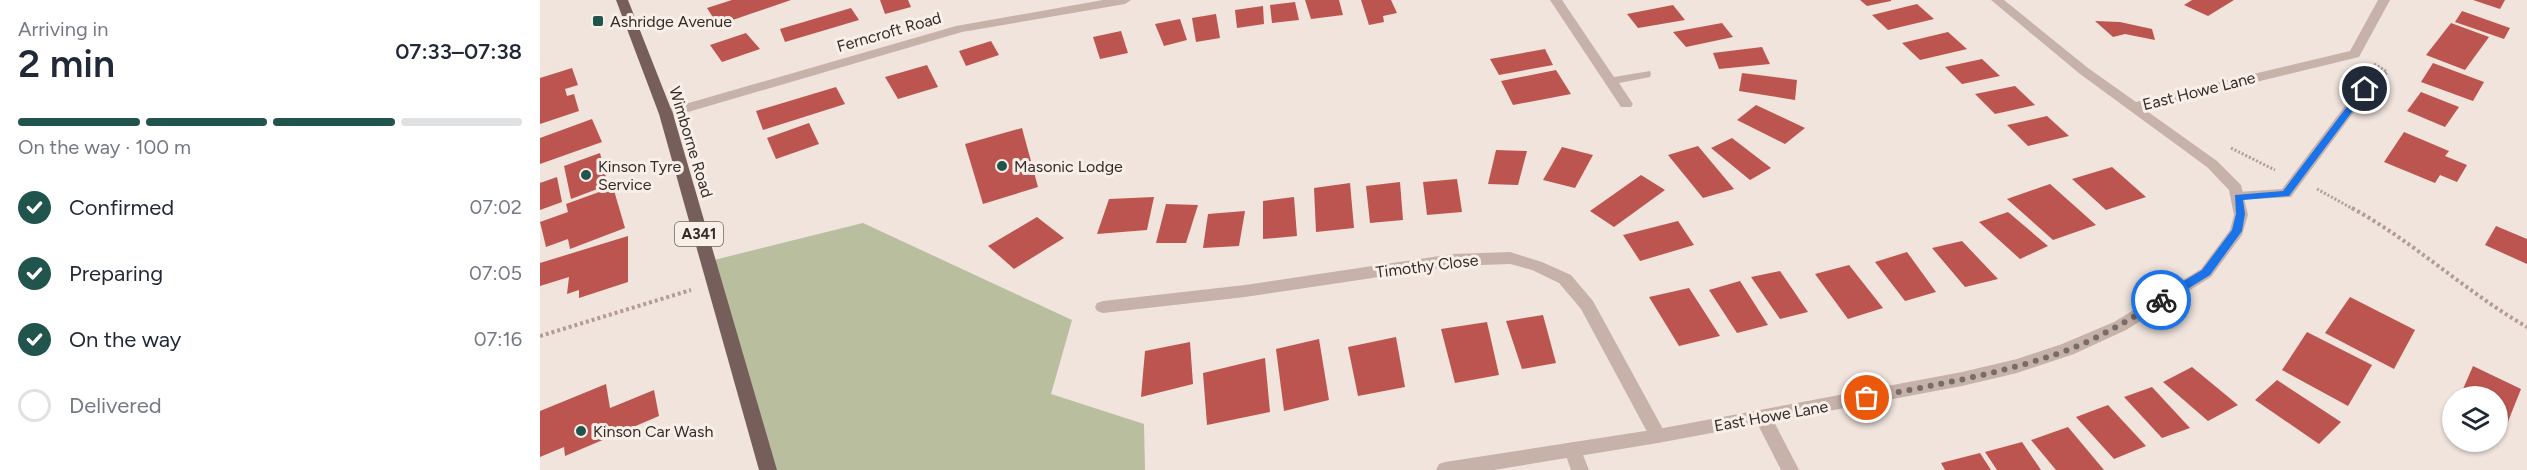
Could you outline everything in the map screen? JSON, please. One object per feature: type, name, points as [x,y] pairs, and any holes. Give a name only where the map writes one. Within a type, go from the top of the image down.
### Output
[{"type":"main road","name":"Wimborne Road","points":[[622,0],[666,114],[768,470]]},
{"type":"street","name":"Ferncroft Road","points":[[666,114],[960,29],[1125,0]]},
{"type":"street","points":[[1556,0],[1626,104]]},
{"type":"street","points":[[1997,0],[2084,71],[2134,107]]},
{"type":"street","name":"East Howe Lane","points":[[2134,107],[2355,54],[2384,0]]},
{"type":"street","points":[[1611,81],[1645,74]]},
{"type":"street","points":[[2238,197],[2286,194],[2365,89]]},
{"type":"street","name":"East Howe Lane","points":[[1445,470],[1658,436],[1962,379],[2017,366],[2068,349],[2120,326],[2206,273],[2237,231],[2241,214],[2236,188],[2212,164],[2134,107]]},
{"type":"street","name":"Timothy Close","points":[[1103,308],[1256,290],[1453,260],[1510,258],[1537,266],[1565,279],[1587,305],[1658,436]]},
{"type":"street","points":[[1763,417],[1790,470]]},
{"type":"street","points":[[1573,450],[1580,470]]},
{"type":"path","points":[[2225,145],[2315,188],[2381,224],[2489,305],[2527,327]]},
{"type":"path","points":[[540,336],[713,284]]},
{"type":"green space","points":[[863,223],[1072,320],[1051,394],[1144,424],[1145,470],[768,470],[706,262]]},
{"type":"building","points":[[732,0],[791,0],[718,25],[707,8]]},
{"type":"building","points":[[880,0],[908,0],[911,7],[885,14]]},
{"type":"building","points":[[1305,0],[1339,0],[1343,15],[1311,19]]},
{"type":"building","points":[[1361,0],[1391,0],[1397,13],[1383,16],[1384,22],[1369,25]]},
{"type":"building","points":[[1860,0],[1891,0],[1891,1],[1867,6]]},
{"type":"building","points":[[2192,0],[2234,0],[2208,16],[2184,5]]},
{"type":"building","points":[[2473,0],[2505,0],[2500,9]]},
{"type":"building","points":[[1295,2],[1299,20],[1272,23],[1270,5]]},
{"type":"building","points":[[1917,4],[1934,19],[1888,30],[1872,15]]},
{"type":"building","points":[[1673,5],[1685,20],[1638,28],[1627,14]]},
{"type":"building","points":[[1263,6],[1264,24],[1237,28],[1235,10]]},
{"type":"building","points":[[851,8],[859,20],[785,42],[780,29]]},
{"type":"building","points":[[2462,11],[2510,28],[2504,39],[2455,22]]},
{"type":"building","points":[[1216,14],[1220,38],[1196,42],[1192,18]]},
{"type":"building","points":[[1180,19],[1187,40],[1164,46],[1155,24]]},
{"type":"building","points":[[2095,21],[2120,22],[2152,29],[2155,40],[2125,34],[2113,37]]},
{"type":"building","points":[[1722,23],[1733,37],[1686,47],[1673,32]]},
{"type":"building","points":[[2451,23],[2489,37],[2465,70],[2426,55]]},
{"type":"building","points":[[1121,31],[1128,53],[1100,59],[1093,37]]},
{"type":"building","points":[[1948,32],[1967,49],[1920,60],[1902,43]]},
{"type":"building","points":[[746,33],[760,49],[722,62],[710,45]]},
{"type":"building","points":[[991,41],[999,55],[966,66],[959,51]]},
{"type":"building","points":[[1762,47],[1770,64],[1719,69],[1713,53]]},
{"type":"building","points":[[1545,49],[1553,65],[1499,75],[1490,59]]},
{"type":"building","points":[[1982,59],[2000,76],[1962,84],[1945,67]]},
{"type":"building","points":[[2433,63],[2484,82],[2473,101],[2421,82]]},
{"type":"building","points":[[927,65],[938,87],[898,99],[885,77]]},
{"type":"building","points":[[572,68],[578,85],[565,89],[567,96],[574,94],[579,111],[540,124],[540,78]]},
{"type":"building","points":[[1556,70],[1571,94],[1513,105],[1501,81]]},
{"type":"building","points":[[1742,73],[1797,80],[1795,100],[1739,91]]},
{"type":"building","points":[[2015,86],[2035,105],[1995,114],[1975,94]]},
{"type":"building","points":[[836,87],[845,104],[763,130],[756,111]]},
{"type":"building","points":[[2421,92],[2459,107],[2445,127],[2407,111]]},
{"type":"building","points":[[1756,105],[1805,128],[1785,144],[1737,120]]},
{"type":"building","points":[[2047,116],[2069,136],[2028,146],[2007,125]]},
{"type":"building","points":[[592,119],[602,142],[540,164],[540,138]]},
{"type":"building","points":[[809,123],[819,144],[776,159],[767,138]]},
{"type":"building","name":"Masonic Lodge","points":[[1022,128],[1038,187],[983,204],[965,144]]},
{"type":"building","points":[[2404,132],[2449,151],[2445,156],[2467,165],[2457,182],[2440,175],[2435,183],[2384,162]]},
{"type":"building","points":[[1732,138],[1771,168],[1750,180],[1711,148]]},
{"type":"building","points":[[1698,146],[1734,189],[1703,198],[1668,155]]},
{"type":"building","points":[[1562,147],[1593,155],[1575,188],[1543,180]]},
{"type":"building","points":[[1496,150],[1527,151],[1518,185],[1488,184]]},
{"type":"building","name":"Kinson Tyre Service","points":[[600,153],[608,185],[571,199],[564,166]]},
{"type":"building","points":[[2112,167],[2146,197],[2106,210],[2072,179]]},
{"type":"building","points":[[1641,175],[1665,190],[1614,227],[1590,211]]},
{"type":"building","points":[[557,177],[562,202],[540,210],[540,183]]},
{"type":"building","points":[[1457,179],[1462,212],[1427,215],[1423,182]]},
{"type":"building","points":[[1400,182],[1403,220],[1370,223],[1366,186]]},
{"type":"building","points":[[1350,183],[1354,228],[1316,232],[1314,188]]},
{"type":"building","points":[[2050,184],[2096,225],[2053,240],[2007,199]]},
{"type":"building","points":[[613,187],[625,228],[570,249],[568,239],[546,247],[540,222],[568,212],[566,204]]},
{"type":"building","points":[[1154,197],[1147,230],[1097,234],[1109,199]]},
{"type":"building","points":[[1294,197],[1297,236],[1263,239],[1263,201]]},
{"type":"building","points":[[1166,204],[1198,205],[1186,243],[1156,243]]},
{"type":"building","points":[[1245,211],[1239,246],[1203,248],[1208,214]]},
{"type":"building","points":[[2008,212],[2048,246],[2020,259],[1979,222]]},
{"type":"building","points":[[1037,217],[1064,238],[1014,269],[988,246]]},
{"type":"building","points":[[1678,221],[1694,245],[1640,261],[1623,235]]},
{"type":"building","points":[[2496,226],[2527,239],[2527,264],[2485,245]]},
{"type":"building","points":[[628,236],[628,282],[579,298],[579,290],[567,294],[569,277],[540,286],[540,263]]},
{"type":"building","points":[[1962,241],[1998,279],[1965,287],[1932,248]]},
{"type":"building","points":[[1907,252],[1936,292],[1905,301],[1875,262]]},
{"type":"building","points":[[1849,265],[1883,308],[1848,319],[1815,274]]},
{"type":"building","points":[[1780,271],[1808,312],[1780,319],[1751,277]]},
{"type":"building","points":[[1740,281],[1768,325],[1737,333],[1709,290]]},
{"type":"building","points":[[1689,288],[1720,336],[1679,346],[1649,297]]},
{"type":"building","points":[[2350,297],[2415,330],[2394,369],[2325,333]]},
{"type":"building","points":[[1543,315],[1556,363],[1522,369],[1506,321]]},
{"type":"building","points":[[1487,322],[1499,375],[1455,383],[1441,329]]},
{"type":"building","points":[[2307,332],[2372,365],[2348,406],[2282,370]]},
{"type":"building","points":[[1396,337],[1405,387],[1358,396],[1348,347]]},
{"type":"building","points":[[1319,339],[1329,400],[1284,411],[1276,349]]},
{"type":"building","points":[[1190,342],[1193,384],[1141,397],[1145,351]]},
{"type":"building","points":[[1265,358],[1270,412],[1207,425],[1203,373]]},
{"type":"building","points":[[2473,366],[2521,389],[2508,422],[2508,386],[2464,386]]},
{"type":"building","points":[[2192,367],[2238,405],[2208,421],[2163,382]]},
{"type":"building","points":[[2277,380],[2341,422],[2319,444],[2255,400]]},
{"type":"building","name":"Kinson Car Wash","points":[[606,384],[610,408],[654,390],[659,416],[565,456],[564,447],[540,457],[540,411]]},
{"type":"building","points":[[2152,387],[2190,428],[2162,438],[2124,397]]},
{"type":"building","points":[[2108,405],[2146,446],[2114,459],[2076,417]]},
{"type":"building","points":[[2068,427],[2104,470],[2056,470],[2031,440]]},
{"type":"building","points":[[2022,442],[2041,470],[1997,470],[1985,452]]},
{"type":"building","points":[[1980,453],[1991,470],[1945,470],[1941,463]]},
{"type":"way so far","points":[[1867,398],[2017,366],[2068,349],[2120,326],[2161,300]]},
{"type":"place","name":"Ashridge Avenue","points":[[598,21]]},
{"type":"place","name":"Masonic Lodge","points":[[1002,166]]},
{"type":"place","name":"Kinson Tyre Service","points":[[586,175]]},
{"type":"place","name":"Kinson Car Wash","points":[[581,431]]},
{"type":"route","points":[[2161,300],[2206,273],[2237,231],[2241,214],[2238,197],[2286,194],[2365,89]]}]
